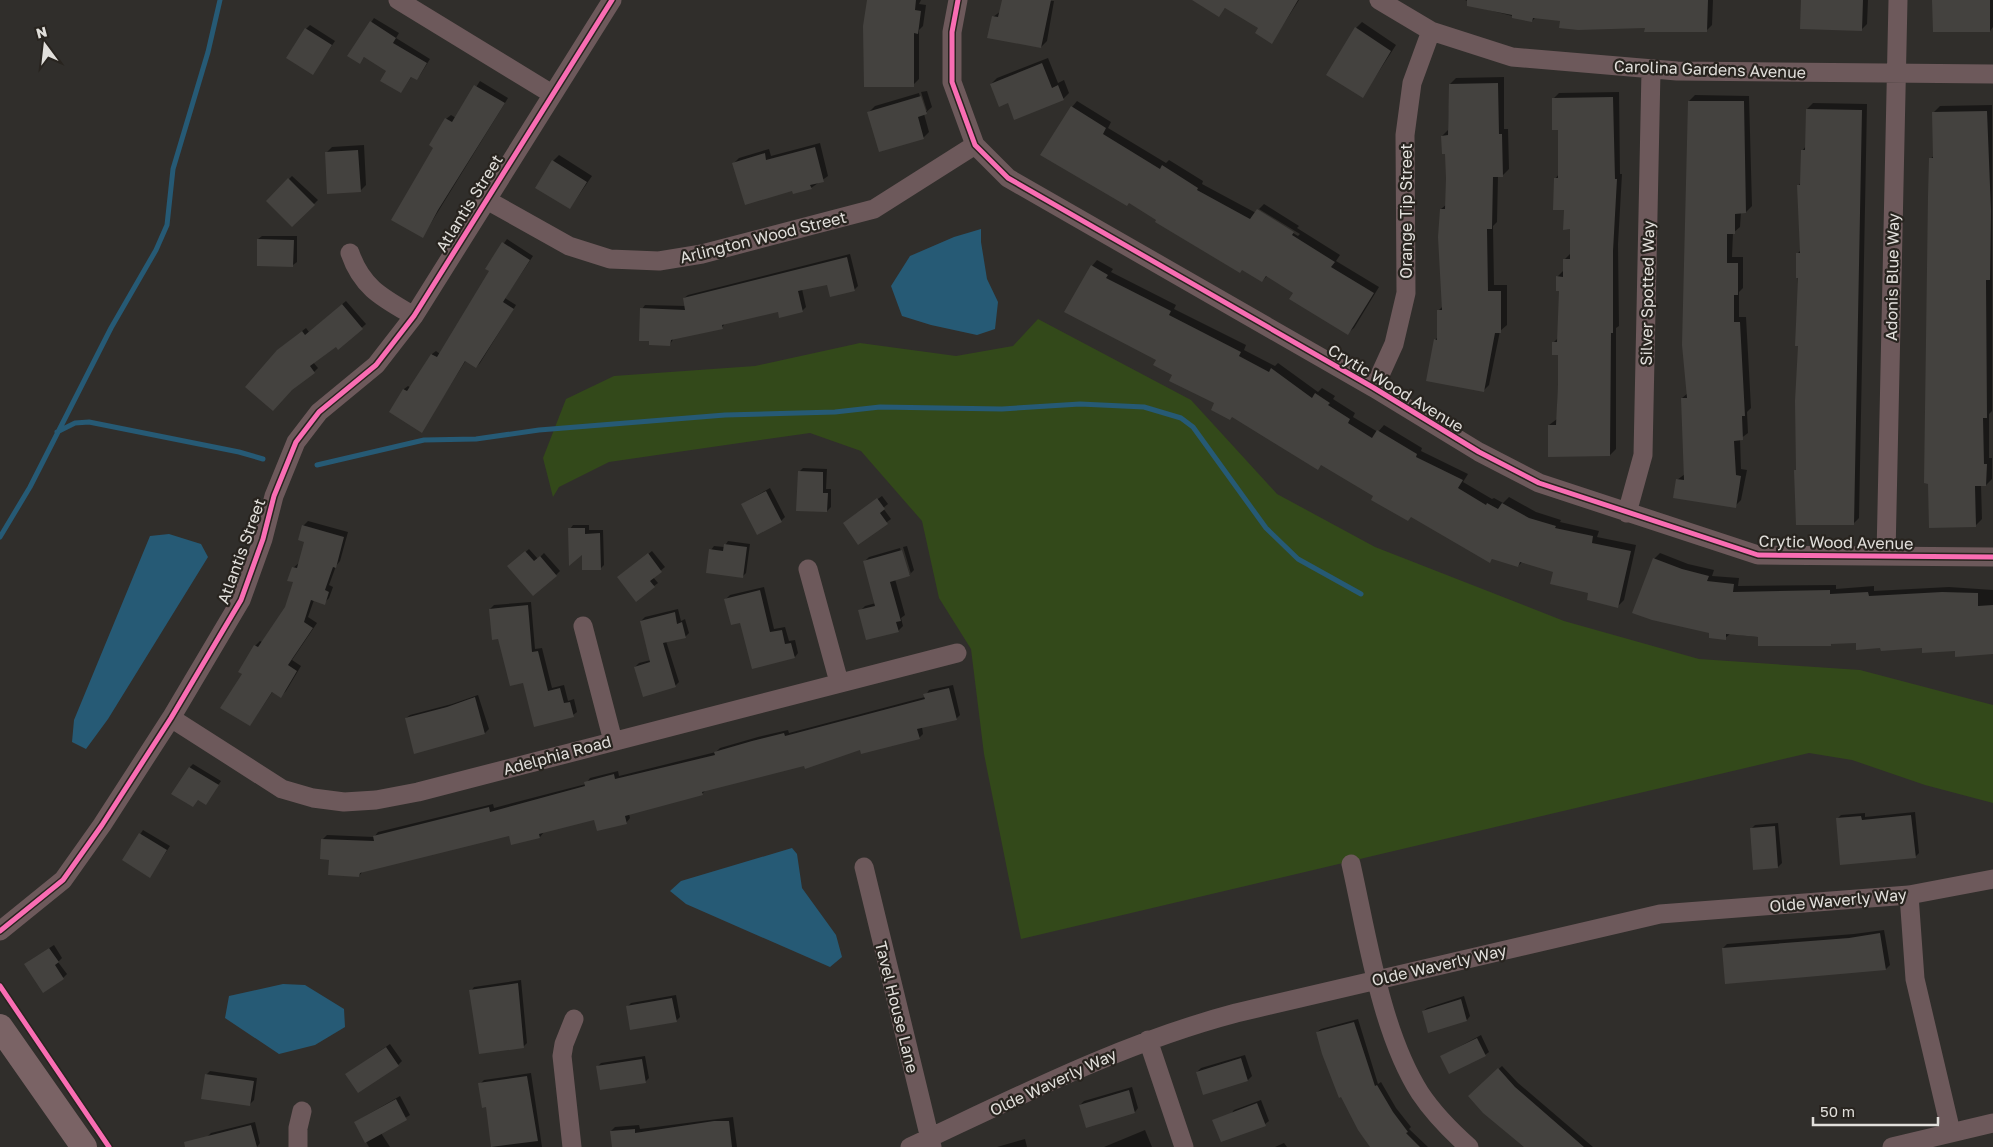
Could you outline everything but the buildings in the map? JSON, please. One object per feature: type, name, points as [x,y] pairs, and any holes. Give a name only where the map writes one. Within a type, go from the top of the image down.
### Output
[{"type":"street","points":[[398,0],[552,94]]},
{"type":"street","name":"Atlantis Street","points":[[0,931],[63,880],[102,825],[171,718],[241,600],[263,539],[274,496],[296,442],[319,412],[376,365],[414,316],[485,199],[612,0]]},
{"type":"street","name":"Crytic Wood Avenue","points":[[958,0],[952,32],[952,82],[975,145],[1008,178],[1374,388],[1479,452],[1539,483],[1758,555],[1993,557]]},
{"type":"street","name":"Carolina Gardens Avenue","points":[[1379,0],[1431,32],[1512,57],[1651,70],[1993,74]]},
{"type":"street","name":"Adonis Blue Way","points":[[1886,555],[1898,0]]},
{"type":"street","name":"Orange Tip Street","points":[[1374,388],[1394,344],[1406,293],[1405,135],[1412,83],[1431,32]]},
{"type":"street","name":"Silver Spotted Way","points":[[1627,513],[1643,455],[1651,70]]},
{"type":"street","name":"Arlington Wood Street","points":[[485,199],[569,246],[610,259],[659,261],[702,254],[874,209],[975,145]]},
{"type":"street","points":[[350,253],[356,271],[368,286],[414,316]]},
{"type":"street","points":[[808,569],[839,682]]},
{"type":"street","points":[[582,626],[613,740]]},
{"type":"street","name":"Adelphia Road","points":[[171,718],[282,789],[313,798],[344,802],[376,800],[418,792],[613,740],[957,653]]},
{"type":"street","points":[[1351,864],[1378,980],[1394,1038],[1413,1080],[1439,1118],[1469,1147]]},
{"type":"street","name":"Tavel House Lane","points":[[864,867],[930,1143]]},
{"type":"street","name":"Olde Waverly Way","points":[[910,1147],[930,1143],[1148,1040],[1236,1013],[1660,914],[1909,895],[1993,879]]},
{"type":"street","points":[[1909,895],[1915,979],[1951,1132]]},
{"type":"street","points":[[572,1147],[562,1056],[564,1044],[574,1019]]},
{"type":"street","points":[[0,1026],[84,1147]]},
{"type":"street","points":[[1148,1040],[1184,1147]]},
{"type":"street","points":[[298,1147],[298,1128],[302,1111]]},
{"type":"street","points":[[1892,1147],[1993,1123]]},
{"type":"green space","points":[[1038,319],[1191,400],[1277,494],[1375,547],[1564,621],[1699,659],[1860,670],[1993,705],[1993,803],[1925,785],[1852,760],[1809,753],[1021,939],[984,754],[971,649],[939,598],[922,521],[861,451],[810,433],[609,462],[559,487],[553,497],[543,458],[566,399],[614,376],[755,366],[860,343],[956,356],[1013,346]]},
{"type":"water","points":[[981,229],[981,242],[987,279],[998,302],[995,329],[977,335],[931,325],[902,316],[891,286],[910,256],[954,237]]},
{"type":"water","points":[[169,534],[201,544],[208,557],[108,719],[86,749],[72,742],[74,720],[150,536]]},
{"type":"water","points":[[792,848],[797,854],[802,888],[836,935],[842,957],[830,967],[686,904],[670,891],[681,881]]},
{"type":"water","points":[[283,984],[305,985],[344,1009],[345,1027],[315,1045],[279,1054],[225,1018],[229,996]]},
{"type":"waterway","points":[[0,537],[30,487],[111,328],[156,250],[167,225],[173,169],[208,52],[220,0]]},
{"type":"waterway","points":[[317,465],[424,440],[476,439],[539,430],[725,415],[835,412],[880,407],[1002,409],[1080,404],[1144,407],[1181,418],[1193,427],[1266,528],[1298,559],[1361,594]]},
{"type":"waterway","points":[[57,432],[75,423],[89,422],[239,452],[263,459]]},
{"type":"cycle path","points":[[0,931],[63,880],[102,825],[171,718],[241,600],[263,539],[274,496],[296,442],[319,412],[376,365],[414,316],[612,0]]},
{"type":"cycle path","points":[[958,0],[952,32],[952,82],[975,145],[1008,178],[1374,388],[1479,452],[1539,483],[1758,555],[1993,557]]},
{"type":"cycle path","points":[[0,986],[109,1147]]}]
